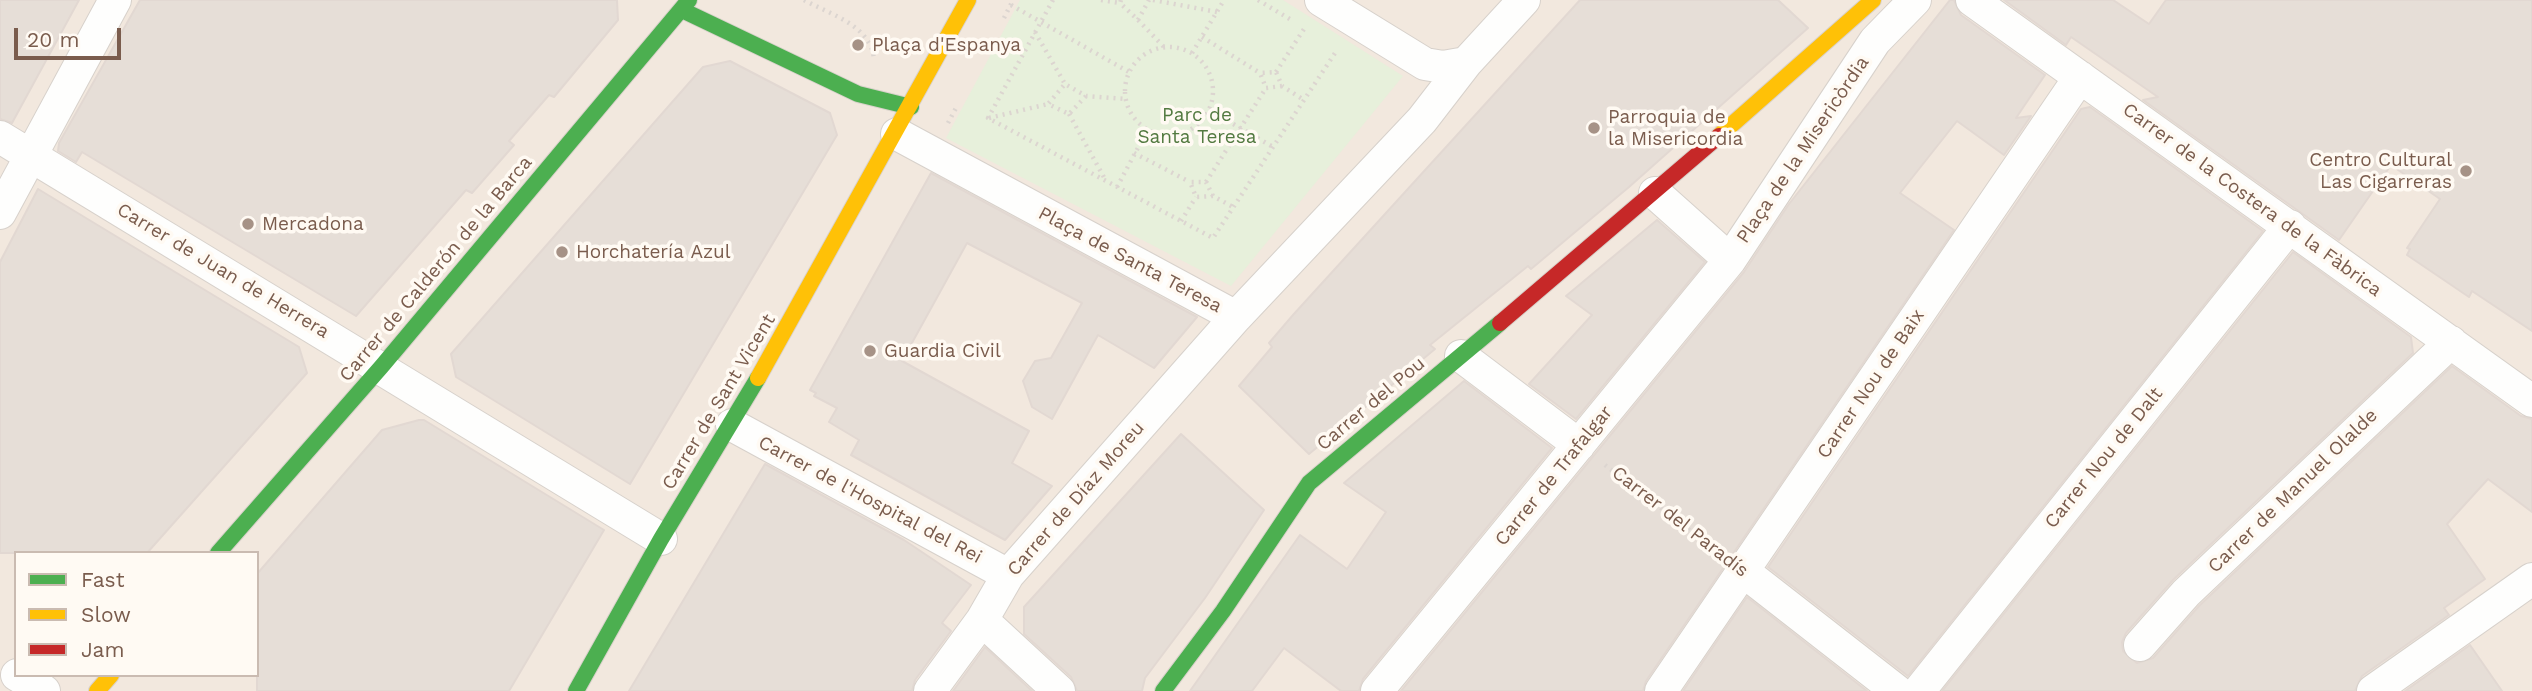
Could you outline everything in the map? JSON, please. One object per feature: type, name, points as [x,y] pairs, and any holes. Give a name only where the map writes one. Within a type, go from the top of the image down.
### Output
[{"type":"main road","points":[[858,94],[887,124],[911,107],[968,0]]},
{"type":"main road","name":"Plaça de la Misericòrdia","points":[[1655,193],[1873,0]]},
{"type":"main road","points":[[677,3],[858,94],[911,107]]},
{"type":"main road","name":"Carrer de Calderón de la Barca","points":[[220,551],[382,366],[677,3]]},
{"type":"main road","name":"Carrer de Sant Vicent","points":[[576,691],[661,538],[732,425],[887,124]]},
{"type":"main road","name":"Carrer del Pou","points":[[1163,691],[1223,611],[1310,483],[1655,193]]},
{"type":"main road","points":[[97,691],[109,677]]},
{"type":"street","points":[[0,213],[115,0]]},
{"type":"street","points":[[1321,0],[1425,64],[1443,67],[1466,62]]},
{"type":"street","name":"Plaça de Santa Teresa","points":[[887,124],[1236,317],[1422,120],[1466,62],[1524,0]]},
{"type":"street","name":"Plaça de la Misericòrdia","points":[[1655,193],[1730,260],[1875,41],[1915,0]]},
{"type":"street","name":"Carrer de la Costera de la Fàbrica","points":[[1972,0],[2532,401]]},
{"type":"street","name":"Plaça de Santa Teresa","points":[[1422,120],[1432,97],[1432,83],[1425,64]]},
{"type":"street","name":"Carrer Nou de Baix","points":[[1661,691],[2080,77]]},
{"type":"street","name":"Carrer de Juan de Herrera","points":[[0,137],[382,366],[661,538]]},
{"type":"street","name":"Carrer Nou de Dalt","points":[[1919,691],[2290,226]]},
{"type":"street","name":"Carrer de Trafalgar","points":[[1377,691],[1730,260]]},
{"type":"street","name":"Carrer de Díaz Moreu","points":[[930,691],[982,620],[1008,575],[1236,317]]},
{"type":"street","name":"Carrer de Manuel Olalde","points":[[2140,645],[2186,593],[2451,342]]},
{"type":"street","points":[[1461,356],[1579,445]]},
{"type":"street","name":"Carrer de l'Hospital del Rei","points":[[732,425],[1008,575]]},
{"type":"street","name":"Carrer del Paradís","points":[[1743,571],[1897,691]]},
{"type":"street","points":[[2373,691],[2532,579]]},
{"type":"street","points":[[982,620],[1059,691]]},
{"type":"street","points":[[20,677],[44,691]]},
{"type":"path","points":[[804,0],[860,30],[873,47],[875,65],[858,94]]},
{"type":"path","points":[[1013,0],[1011,5],[1129,72]]},
{"type":"path","points":[[988,118],[1053,0]]},
{"type":"path","points":[[1101,0],[1120,1],[1164,48]]},
{"type":"path","points":[[1138,20],[1151,0],[1217,12]]},
{"type":"path","points":[[1192,53],[1224,0]]},
{"type":"path","points":[[1276,72],[1304,28]]},
{"type":"path","points":[[1035,32],[1065,84],[1086,96],[1126,99]]},
{"type":"path","points":[[1202,37],[1260,73],[1276,72]]},
{"type":"path","points":[[1174,47],[1192,53],[1206,65],[1213,82],[1213,100],[1209,110],[1191,130],[1174,135],[1148,129],[1129,109],[1126,99],[1129,72],[1140,57],[1156,48],[1174,47]]},
{"type":"path","points":[[988,118],[1213,238],[1338,49]]},
{"type":"path","points":[[1276,72],[1282,86],[1304,100]]},
{"type":"path","points":[[1260,73],[1266,88]]},
{"type":"path","points":[[988,118],[1048,104],[1065,84]]},
{"type":"path","points":[[1206,182],[1266,88],[1282,86]]},
{"type":"path","points":[[1069,114],[1086,96]]},
{"type":"path","points":[[1048,104],[1069,114],[1106,181]]},
{"type":"path","points":[[1209,110],[1273,147]]},
{"type":"path","points":[[1117,187],[1148,129]]},
{"type":"path","points":[[1135,153],[1190,182],[1206,182]]},
{"type":"path","points":[[1190,182],[1196,197]]},
{"type":"path","points":[[1206,182],[1213,196]]},
{"type":"path","points":[[1196,197],[1213,196],[1233,207]]},
{"type":"path","points":[[1181,221],[1196,197]]},
{"type":"path","name":"Carrer del Paradís","points":[[1579,445],[1743,571]]},
{"type":"shaded area","points":[[0,0],[2532,0],[2532,691],[0,691]]},
{"type":"green space","name":"Parc de Santa Teresa","points":[[1020,0],[1283,0],[1403,76],[1231,286],[946,138]]},
{"type":"building","points":[[0,0],[79,0],[12,123],[0,119]]},
{"type":"building","points":[[140,0],[617,0],[618,20],[554,97],[549,95],[509,141],[514,145],[472,193],[466,190],[356,316],[82,152],[76,162],[58,151],[59,143]]},
{"type":"building","points":[[1580,0],[1778,0],[1808,28],[1629,187],[1531,269],[1528,266],[1430,345],[1435,349],[1309,454],[1239,386],[1272,347],[1269,343],[1293,315]]},
{"type":"building","points":[[1950,0],[1954,0],[1961,15],[2045,75],[2016,118],[2031,116],[2004,155],[1957,121],[1900,193],[1954,230],[1646,681],[1643,691],[1401,691],[1744,272],[1789,204]]},
{"type":"building","name":"Centro Cultural Las Cigarreras","points":[[2004,0],[2113,0],[2149,24],[2166,0],[2532,0],[2532,331],[2472,291],[2469,297],[2407,255],[2410,249],[2407,248],[2440,199],[2391,165],[2339,240],[2143,100],[2158,97],[2071,37],[2066,45]]},
{"type":"building","points":[[730,61],[830,113],[837,135],[630,484],[456,377],[451,354],[703,67]]},
{"type":"building","points":[[2090,107],[2263,231],[1908,676],[1768,567],[2081,109]]},
{"type":"building","name":"Guardia Civil","points":[[931,173],[1197,317],[1154,368],[1098,335],[1052,419],[1032,407],[1023,381],[1035,361],[1051,358],[1082,303],[967,243],[902,361],[1029,431],[1012,463],[1052,486],[1005,540],[851,455],[859,440],[829,422],[837,408],[814,396],[816,393],[810,390]]},
{"type":"building","points":[[38,189],[299,347],[307,373],[149,551],[0,553],[0,262]]},
{"type":"building","points":[[1657,220],[1705,262],[1576,419],[1529,384],[1592,315],[1566,296]]},
{"type":"building","points":[[2293,252],[2411,337],[2413,353],[2173,580],[2126,633],[2122,642],[2123,651],[2137,663],[2153,658],[2199,606],[2452,366],[2521,416],[2532,419],[2532,512],[2488,479],[2447,524],[2485,579],[2444,608],[2449,615],[2362,676],[2355,691],[1942,691]]},
{"type":"building","points":[[1464,381],[1552,448],[1363,679],[1359,691],[1341,691],[1284,648],[1252,691],[1190,691],[1300,535],[1347,569],[1386,512],[1344,483]]},
{"type":"building","points":[[424,420],[604,530],[509,691],[257,691],[259,572],[382,430]]},
{"type":"building","points":[[1181,434],[1264,510],[1205,598],[1145,678],[1142,691],[1077,691],[1071,677],[1024,634],[1024,607]]},
{"type":"building","points":[[765,464],[904,540],[971,585],[942,623],[951,631],[915,680],[912,691],[629,691]]},
{"type":"building","points":[[1747,597],[1867,691],[1683,691]]},
{"type":"building","points":[[2470,645],[2502,691],[2405,691]]},
{"type":"building","points":[[985,647],[1032,691],[953,691]]},
{"type":"traffic: fast","points":[[220,551],[382,366],[689,0]]},
{"type":"traffic: fast","points":[[682,10],[858,94],[911,107]]},
{"type":"traffic: fast","points":[[1163,691],[1223,611],[1309,483],[1500,323]]},
{"type":"traffic: fast","points":[[576,691],[661,539],[758,378]]},
{"type":"traffic: slow","points":[[758,378],[968,0]]},
{"type":"traffic: slow","points":[[1719,136],[1873,0]]},
{"type":"traffic: slow","points":[[97,691],[109,677]]},
{"type":"traffic: jam","points":[[1500,323],[1719,136]]},
{"type":"place","name":"Plaça d'Espanya","points":[[858,45]]},
{"type":"place","name":"Parroquia de la Misericordia","points":[[1594,128]]},
{"type":"place","name":"Centro Cultural Las Cigarreras","points":[[2466,171]]},
{"type":"place","name":"Mercadona","points":[[248,224]]},
{"type":"place","name":"Horchatería Azul","points":[[562,252]]},
{"type":"place","name":"Guardia Civil","points":[[870,351]]}]
